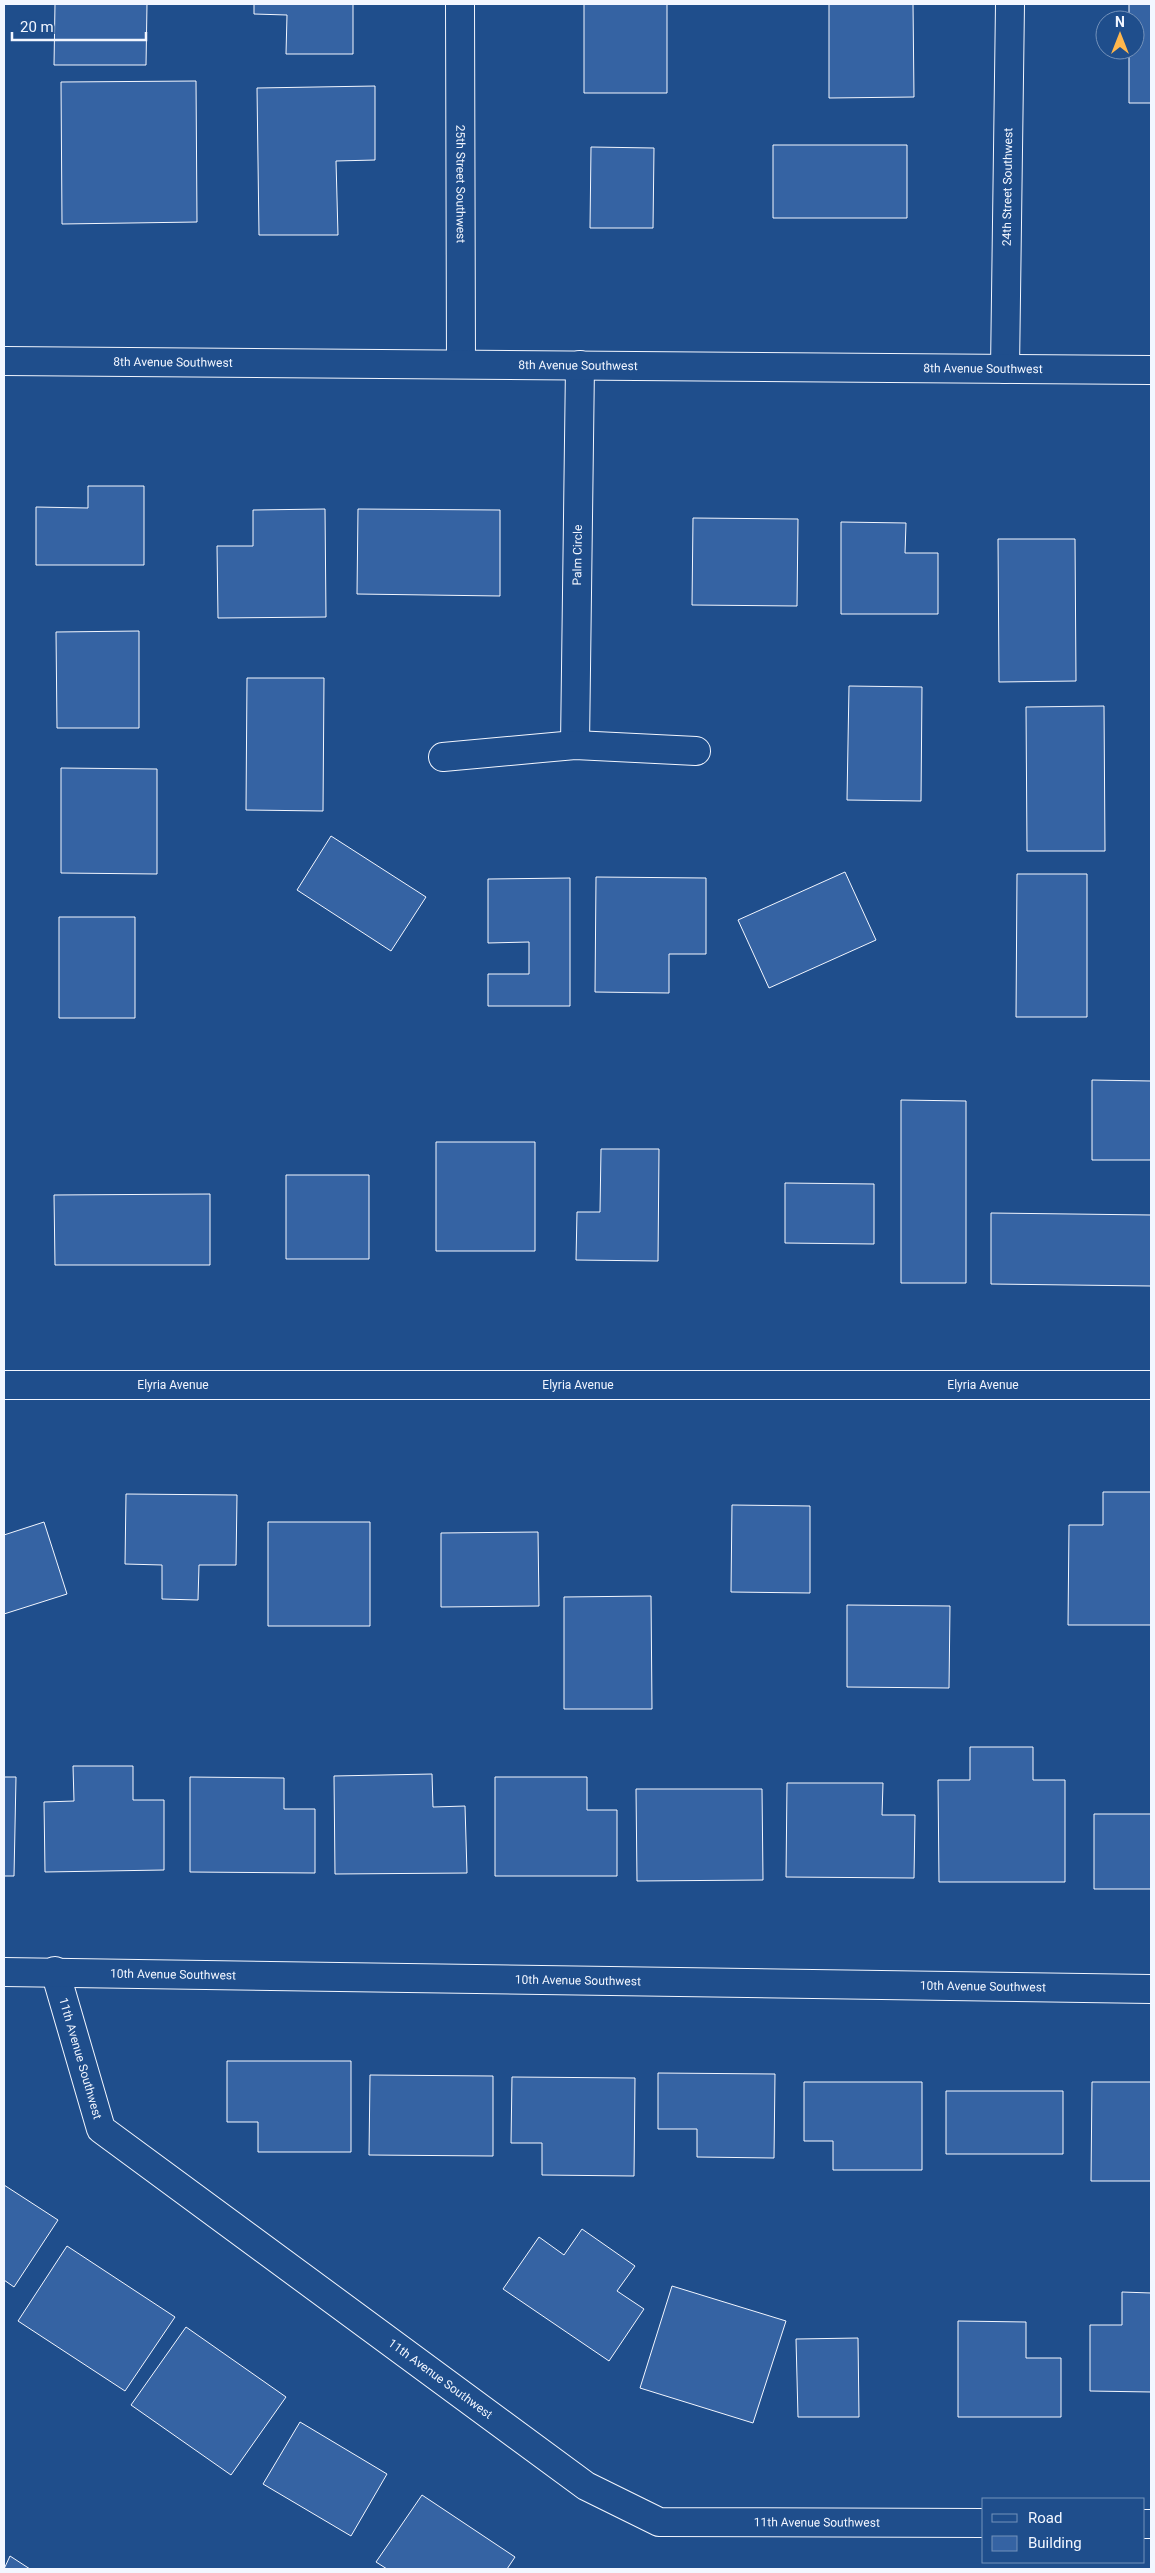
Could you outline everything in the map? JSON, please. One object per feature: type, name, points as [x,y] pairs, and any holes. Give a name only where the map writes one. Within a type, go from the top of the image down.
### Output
[{"type":"street","name":"25th Street Southwest","points":[[460,4],[461,364]]},
{"type":"street","name":"24th Street Southwest","points":[[1005,369],[1010,4]]},
{"type":"street","name":"8th Avenue Southwest","points":[[4,361],[1151,370]]},
{"type":"street","name":"Palm Circle","points":[[575,745],[580,365]]},
{"type":"street","points":[[443,757],[575,745],[696,751]]},
{"type":"street","name":"Elyria Avenue","points":[[4,1385],[1151,1385]]},
{"type":"street","name":"10th Avenue Southwest","points":[[4,1972],[55,1971],[1151,1989]]},
{"type":"street","name":"11th Avenue Southwest","points":[[55,1971],[101,2129],[586,2486],[659,2522],[982,2523]]},
{"type":"building","points":[[55,4],[147,4],[146,65],[54,65]]},
{"type":"building","points":[[254,4],[353,4],[353,54],[286,54],[287,15],[254,14]]},
{"type":"building","points":[[584,4],[667,4],[667,93],[584,93]]},
{"type":"building","points":[[829,4],[913,4],[914,97],[829,98]]},
{"type":"building","points":[[1129,4],[1151,4],[1151,103],[1129,103],[1129,60],[1145,60],[1145,10],[1129,10]]},
{"type":"building","points":[[196,81],[197,222],[62,224],[61,82]]},
{"type":"building","points":[[375,86],[375,160],[336,161],[338,235],[259,235],[257,88]]},
{"type":"building","points":[[773,145],[907,145],[907,218],[773,218]]},
{"type":"building","points":[[591,147],[654,148],[653,228],[590,228]]},
{"type":"building","points":[[88,486],[144,486],[144,565],[36,565],[36,507],[88,508]]},
{"type":"building","points":[[325,509],[326,617],[218,618],[217,546],[253,546],[253,510]]},
{"type":"building","points":[[358,509],[500,510],[500,596],[357,594]]},
{"type":"building","points":[[693,518],[798,519],[797,606],[692,605]]},
{"type":"building","points":[[841,522],[906,523],[905,553],[938,553],[938,614],[841,614]]},
{"type":"building","points":[[998,539],[1075,539],[1076,681],[999,682]]},
{"type":"building","points":[[139,631],[139,728],[57,728],[56,632]]},
{"type":"building","points":[[247,678],[324,678],[323,811],[246,810]]},
{"type":"building","points":[[849,686],[922,687],[921,801],[847,800]]},
{"type":"building","points":[[1104,706],[1105,851],[1027,851],[1026,707]]},
{"type":"building","points":[[61,768],[157,769],[157,874],[61,873]]},
{"type":"building","points":[[331,836],[426,897],[391,951],[297,890]]},
{"type":"building","points":[[845,872],[876,940],[769,988],[738,920]]},
{"type":"building","points":[[1017,874],[1087,874],[1087,1017],[1016,1017]]},
{"type":"building","points":[[596,877],[706,878],[706,954],[669,954],[669,993],[595,992]]},
{"type":"building","points":[[570,878],[570,1006],[488,1006],[488,974],[529,974],[529,942],[488,943],[488,879]]},
{"type":"building","points":[[59,917],[135,917],[135,1018],[59,1018]]},
{"type":"building","points":[[1092,1080],[1151,1081],[1151,1160],[1092,1160]]},
{"type":"building","points":[[901,1100],[966,1101],[966,1283],[901,1283]]},
{"type":"building","points":[[436,1142],[535,1142],[535,1251],[436,1251]]},
{"type":"building","points":[[601,1149],[659,1149],[658,1261],[576,1260],[577,1212],[600,1212]]},
{"type":"building","points":[[286,1175],[369,1175],[369,1259],[286,1259]]},
{"type":"building","points":[[785,1183],[874,1184],[874,1244],[785,1243]]},
{"type":"building","points":[[210,1194],[210,1265],[55,1265],[54,1195]]},
{"type":"building","points":[[991,1213],[1151,1215],[1151,1286],[991,1284]]},
{"type":"building","points":[[1103,1492],[1151,1492],[1151,1625],[1068,1625],[1069,1525],[1103,1525]]},
{"type":"building","points":[[126,1494],[237,1495],[236,1565],[199,1565],[198,1600],[162,1599],[162,1565],[125,1564]]},
{"type":"building","points":[[732,1505],[810,1506],[810,1593],[731,1592]]},
{"type":"building","points":[[44,1522],[67,1594],[4,1614],[4,1535]]},
{"type":"building","points":[[268,1522],[370,1522],[370,1626],[268,1626]]},
{"type":"building","points":[[538,1532],[539,1606],[441,1607],[441,1533]]},
{"type":"building","points":[[651,1596],[652,1709],[564,1709],[564,1597]]},
{"type":"building","points":[[847,1605],[950,1606],[949,1688],[847,1687]]},
{"type":"building","points":[[970,1747],[1033,1747],[1033,1780],[1065,1780],[1065,1882],[939,1882],[938,1780],[970,1780]]},
{"type":"building","points":[[73,1766],[133,1766],[133,1800],[164,1800],[164,1870],[45,1872],[44,1802],[74,1801]]},
{"type":"building","points":[[432,1774],[433,1807],[465,1806],[467,1873],[335,1874],[334,1776]]},
{"type":"building","points":[[4,1777],[16,1777],[14,1876],[4,1876]]},
{"type":"building","points":[[190,1777],[284,1778],[284,1809],[315,1809],[315,1873],[190,1872]]},
{"type":"building","points":[[495,1777],[587,1777],[587,1810],[617,1810],[617,1876],[495,1876]]},
{"type":"building","points":[[787,1783],[883,1783],[882,1815],[915,1815],[914,1878],[786,1877]]},
{"type":"building","points":[[636,1789],[762,1789],[763,1880],[637,1881]]},
{"type":"building","points":[[1094,1814],[1151,1814],[1151,1889],[1094,1889]]},
{"type":"building","points":[[227,2061],[351,2061],[351,2152],[258,2152],[258,2122],[227,2122]]},
{"type":"building","points":[[658,2073],[775,2074],[774,2158],[697,2157],[697,2129],[658,2129]]},
{"type":"building","points":[[370,2075],[493,2076],[493,2156],[369,2155]]},
{"type":"building","points":[[512,2077],[635,2078],[634,2176],[542,2175],[542,2143],[511,2143]]},
{"type":"building","points":[[804,2082],[922,2082],[922,2170],[833,2170],[833,2141],[804,2141]]},
{"type":"building","points":[[1092,2082],[1151,2082],[1151,2181],[1091,2181]]},
{"type":"building","points":[[946,2091],[1063,2091],[1063,2154],[946,2154]]},
{"type":"building","points":[[4,2185],[58,2220],[14,2287],[4,2280]]},
{"type":"building","points":[[582,2229],[635,2266],[617,2291],[644,2309],[609,2361],[503,2289],[539,2237],[564,2255]]},
{"type":"building","points":[[67,2246],[175,2317],[125,2391],[18,2321]]},
{"type":"building","points":[[672,2286],[786,2321],[753,2423],[640,2388]]},
{"type":"building","points":[[1122,2292],[1151,2293],[1151,2392],[1090,2391],[1090,2325],[1122,2325]]},
{"type":"building","points":[[958,2321],[1026,2322],[1026,2358],[1061,2358],[1061,2417],[958,2417]]},
{"type":"building","points":[[186,2327],[286,2397],[231,2475],[131,2405]]},
{"type":"building","points":[[858,2338],[859,2417],[798,2417],[796,2339]]},
{"type":"building","points":[[300,2422],[387,2474],[351,2536],[263,2484]]},
{"type":"building","points":[[422,2495],[515,2557],[507,2569],[387,2569],[376,2562]]},
{"type":"building","points":[[10,2556],[30,2569],[4,2569]]}]
